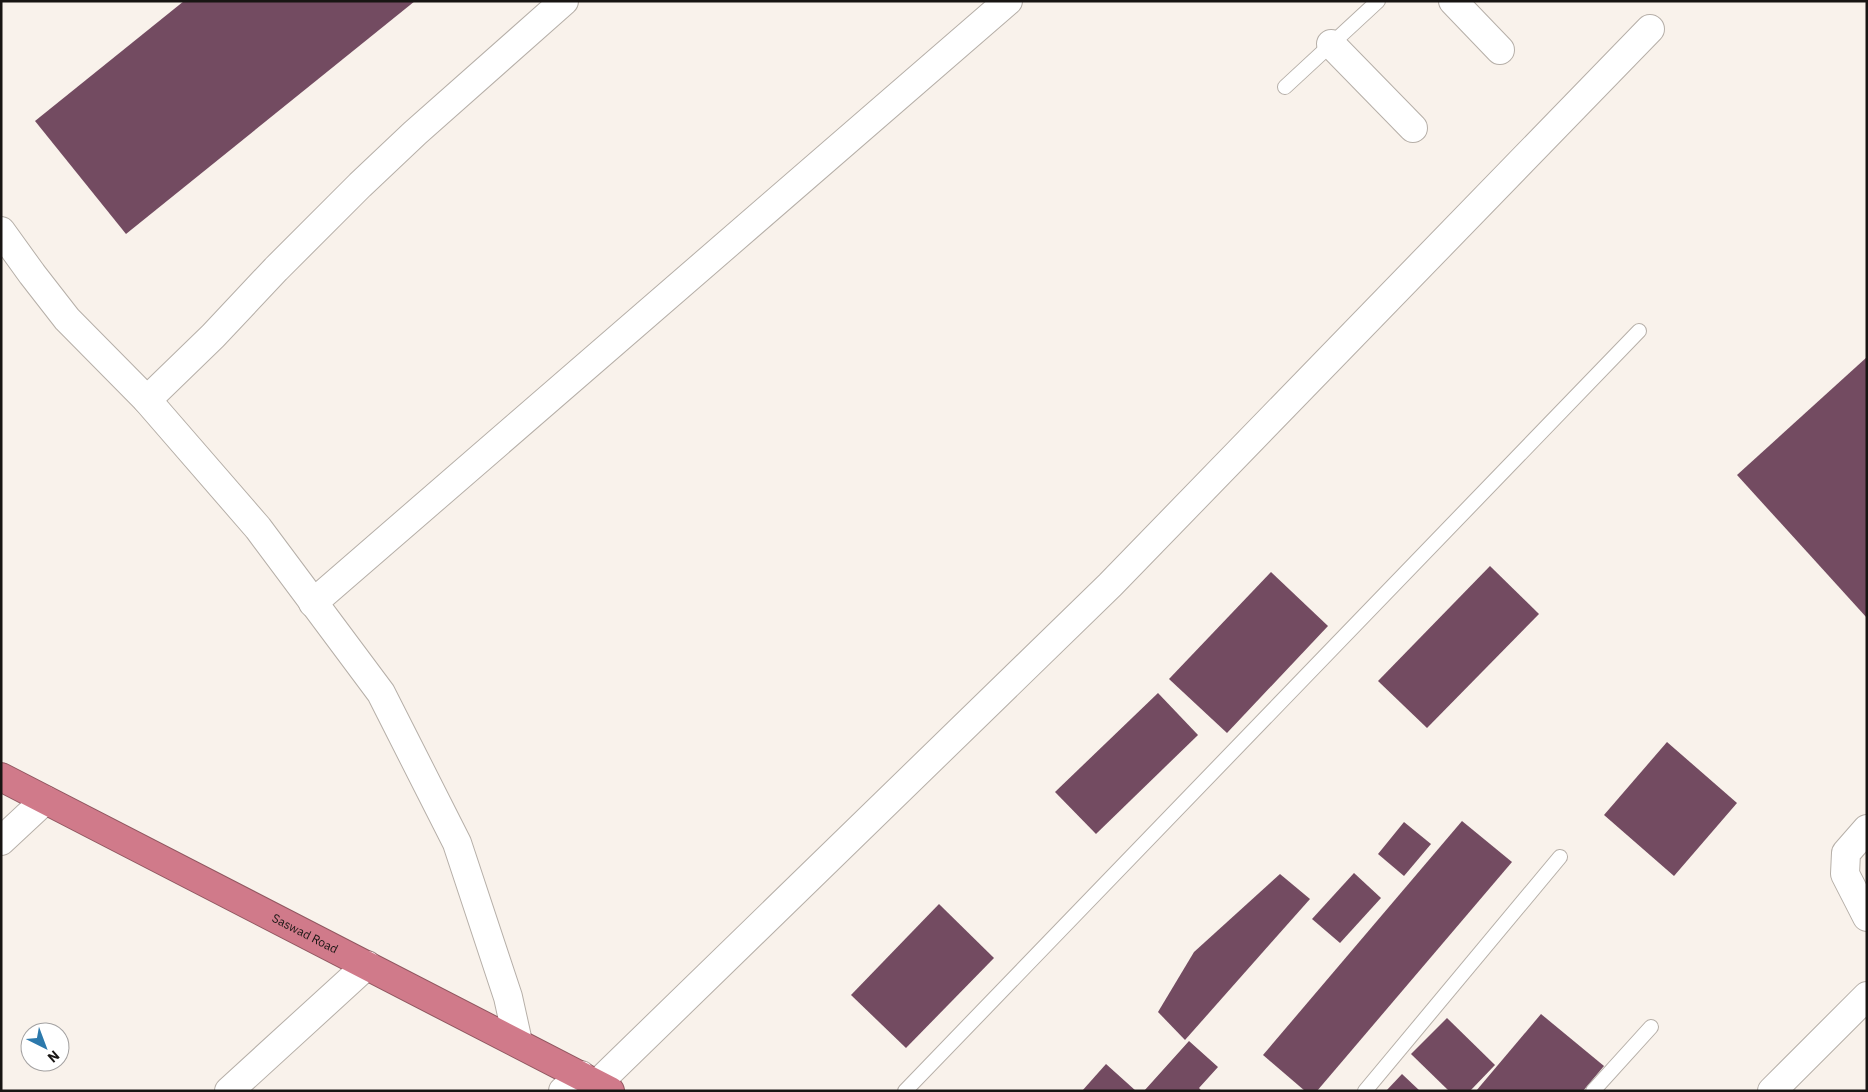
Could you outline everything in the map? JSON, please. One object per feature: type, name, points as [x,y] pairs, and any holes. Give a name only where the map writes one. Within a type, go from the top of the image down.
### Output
[{"type":"highway","name":"Saswad Road","points":[[1,777],[518,1042],[588,1085]]},
{"type":"street","points":[[147,400],[213,336],[276,269],[415,133],[564,1]]},
{"type":"street","points":[[314,602],[1008,1]]},
{"type":"street","points":[[1454,1],[1500,50]]},
{"type":"street","points":[[588,1085],[1110,585],[1650,29]]},
{"type":"street","points":[[1331,44],[1413,128]]},
{"type":"street","points":[[1,231],[67,318],[147,400],[258,528],[381,693],[457,843],[508,997],[518,1042]]},
{"type":"street","points":[[1,841],[45,800]]},
{"type":"street","points":[[1867,829],[1846,853],[1845,874],[1867,916]]},
{"type":"street","points":[[229,1091],[367,965]]},
{"type":"street","points":[[1772,1091],[1867,996]]},
{"type":"lane","points":[[1285,87],[1378,1]]},
{"type":"lane","points":[[905,1091],[1639,332]]},
{"type":"lane","points":[[1365,1091],[1560,857]]},
{"type":"lane","points":[[1593,1091],[1651,1028]]},
{"type":"building","points":[[184,1],[415,1],[126,234],[35,121]]},
{"type":"building","points":[[1867,357],[1867,618],[1737,475]]},
{"type":"building","points":[[1490,566],[1539,614],[1427,728],[1378,681]]},
{"type":"building","points":[[1271,572],[1328,626],[1227,733],[1169,679]]},
{"type":"building","points":[[1158,693],[1198,735],[1096,834],[1055,792]]},
{"type":"building","points":[[1667,742],[1737,803],[1674,876],[1604,815]]},
{"type":"building","points":[[1462,821],[1512,862],[1317,1091],[1305,1091],[1263,1055]]},
{"type":"building","points":[[1404,822],[1431,844],[1404,876],[1378,854]]},
{"type":"building","points":[[1354,873],[1381,898],[1340,943],[1312,919]]},
{"type":"building","points":[[1280,874],[1310,899],[1185,1040],[1158,1012],[1194,952]]},
{"type":"building","points":[[939,904],[994,958],[906,1048],[851,995]]},
{"type":"building","points":[[1541,1014],[1604,1066],[1583,1091],[1476,1091]]},
{"type":"building","points":[[1447,1018],[1495,1065],[1470,1091],[1449,1091],[1411,1054]]},
{"type":"building","points":[[1189,1041],[1218,1067],[1199,1088],[1202,1091],[1144,1091]]},
{"type":"building","points":[[1106,1064],[1136,1091],[1082,1091]]},
{"type":"building","points":[[1402,1074],[1420,1091],[1386,1091]]}]
